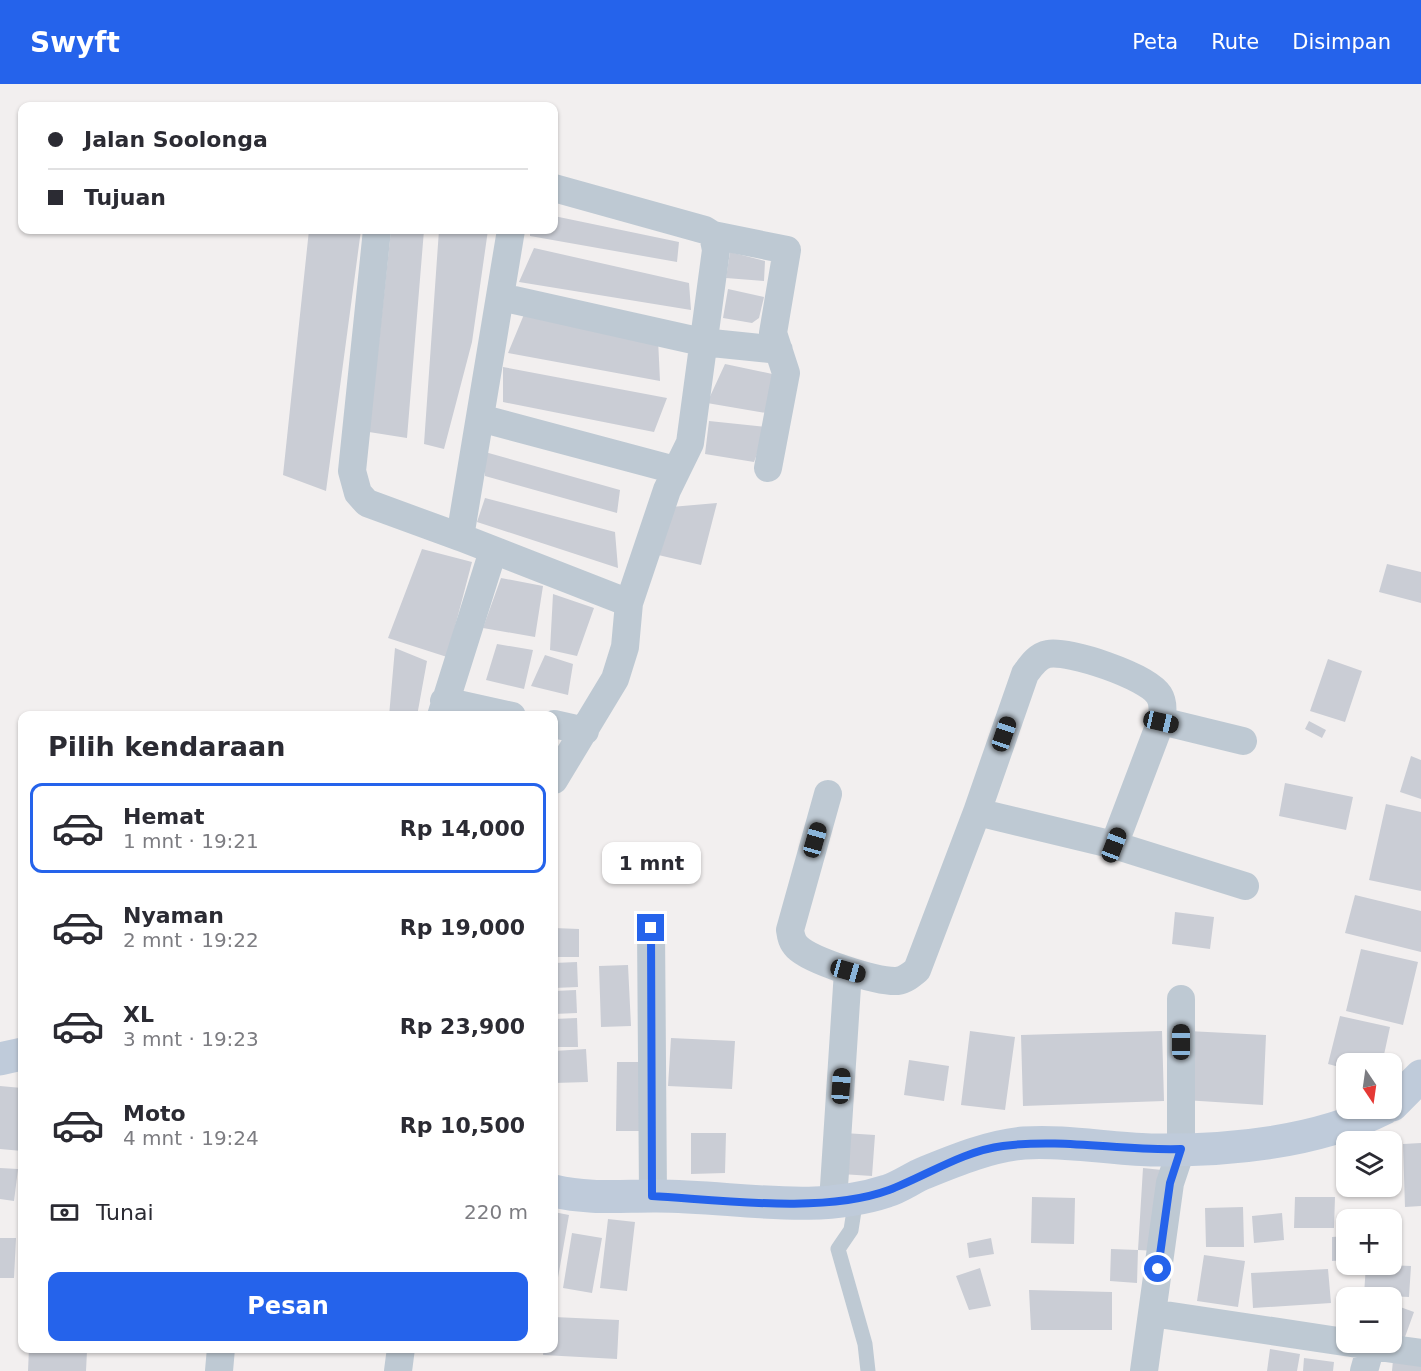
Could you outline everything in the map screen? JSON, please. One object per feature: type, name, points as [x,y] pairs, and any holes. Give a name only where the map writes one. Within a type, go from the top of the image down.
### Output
[{"type":"street","points":[[558,189],[705,230],[712,235],[787,250],[773,333],[786,373],[768,468]]},
{"type":"street","points":[[377,234],[352,471],[355,483],[367,503],[629,603]]},
{"type":"street","points":[[460,537],[510,234]]},
{"type":"street","points":[[558,774],[585,731],[597,705],[615,679],[625,647],[629,603],[675,470],[690,443],[716,250],[712,235]]},
{"type":"street","points":[[501,297],[702,342],[779,350]]},
{"type":"street","points":[[480,418],[675,470]]},
{"type":"street","points":[[468,711],[442,708],[494,551]]},
{"type":"street","points":[[828,795],[790,930],[792,940],[798,949],[848,971],[882,981],[900,981],[917,970],[977,812],[1025,674],[1035,661],[1047,654],[1066,653],[1150,685],[1160,696],[1163,711],[1161,722],[1114,845]]},
{"type":"street","points":[[1161,722],[1243,741]]},
{"type":"street","points":[[558,725],[585,731]]},
{"type":"street","points":[[977,812],[1114,845],[1245,886]]},
{"type":"street","points":[[651,928],[652,1196]]},
{"type":"street","points":[[845,1200],[848,971]]},
{"type":"street","points":[[1144,1371],[1170,1183],[1181,1149],[1181,999]]},
{"type":"street","points":[[0,1059],[18,1055]]},
{"type":"street","points":[[1402,1095],[1421,1076]]},
{"type":"street","points":[[558,1192],[571,1195],[622,1198],[652,1196],[762,1202],[845,1200],[888,1191],[923,1173],[1000,1146],[1025,1143],[1070,1143],[1149,1150],[1242,1146],[1284,1140],[1352,1124],[1362,1119]]},
{"type":"street","points":[[1152,1313],[1367,1359],[1421,1353]]},
{"type":"street","points":[[219,1371],[221,1353]]},
{"type":"street","points":[[399,1371],[401,1353]]},
{"type":"lane","points":[[845,1200],[850,1230],[837,1249],[865,1344],[868,1371]]},
{"type":"building","points":[[558,217],[679,242],[677,262],[530,236],[530,234],[558,234]]},
{"type":"building","points":[[309,234],[360,234],[326,491],[283,475]]},
{"type":"building","points":[[391,234],[424,234],[407,438],[369,432]]},
{"type":"building","points":[[439,234],[487,234],[472,342],[444,449],[424,444]]},
{"type":"building","points":[[534,248],[689,283],[691,310],[519,282]]},
{"type":"building","points":[[730,252],[765,261],[764,281],[726,278]]},
{"type":"building","points":[[728,289],[764,297],[759,318],[752,323],[723,318]]},
{"type":"building","points":[[525,312],[658,339],[660,381],[508,353]]},
{"type":"building","points":[[725,364],[777,375],[772,414],[707,403]]},
{"type":"building","points":[[503,367],[667,398],[654,432],[503,402]]},
{"type":"building","points":[[709,421],[767,427],[754,462],[705,454]]},
{"type":"building","points":[[485,452],[620,490],[617,513],[485,476]]},
{"type":"building","points":[[485,498],[615,532],[618,568],[477,522]]},
{"type":"building","points":[[717,503],[701,565],[654,554],[671,507]]},
{"type":"building","points":[[422,549],[472,562],[447,657],[388,638]]},
{"type":"building","points":[[1387,564],[1421,572],[1421,603],[1379,592]]},
{"type":"building","points":[[501,578],[543,586],[535,637],[483,628]]},
{"type":"building","points":[[553,594],[594,608],[577,656],[550,650]]},
{"type":"building","points":[[497,644],[533,650],[524,689],[486,680]]},
{"type":"building","points":[[395,648],[427,661],[418,711],[389,711]]},
{"type":"building","points":[[545,655],[573,664],[568,695],[531,686]]},
{"type":"building","points":[[1328,659],[1362,671],[1345,722],[1310,711]]},
{"type":"building","points":[[1309,721],[1326,730],[1322,738],[1305,729]]},
{"type":"building","points":[[1411,756],[1421,760],[1421,799],[1400,792]]},
{"type":"building","points":[[1285,783],[1353,797],[1346,830],[1279,816]]},
{"type":"building","points":[[1386,804],[1421,812],[1421,891],[1369,880]]},
{"type":"building","points":[[1355,895],[1421,911],[1421,952],[1345,933]]},
{"type":"building","points":[[1175,912],[1214,917],[1210,949],[1172,944]]},
{"type":"building","points":[[558,928],[579,929],[579,957],[558,957]]},
{"type":"building","points":[[1361,949],[1418,962],[1403,1025],[1346,1011]]},
{"type":"building","points":[[577,962],[578,987],[558,988],[558,963]]},
{"type":"building","points":[[628,965],[631,1026],[601,1027],[599,966]]},
{"type":"building","points":[[576,990],[577,1013],[558,1014],[558,991]]},
{"type":"building","points":[[1340,1016],[1390,1027],[1384,1053],[1336,1053],[1336,1066],[1328,1064]]},
{"type":"building","points":[[577,1018],[578,1047],[558,1047],[558,1019]]},
{"type":"building","points":[[970,1031],[1015,1037],[1005,1110],[961,1105]]},
{"type":"building","points":[[1162,1031],[1164,1101],[1023,1106],[1021,1035]]},
{"type":"building","points":[[1188,1031],[1266,1035],[1263,1105],[1184,1100]]},
{"type":"building","points":[[671,1038],[735,1041],[732,1089],[668,1086]]},
{"type":"building","points":[[586,1049],[588,1082],[558,1083],[558,1051]]},
{"type":"building","points":[[909,1060],[949,1066],[944,1101],[904,1095]]},
{"type":"building","points":[[617,1062],[646,1062],[644,1131],[616,1131]]},
{"type":"building","points":[[0,1086],[18,1088],[18,1151],[0,1149]]},
{"type":"building","points":[[691,1133],[726,1133],[725,1173],[691,1174]]},
{"type":"building","points":[[844,1133],[875,1135],[872,1176],[841,1174]]},
{"type":"building","points":[[1421,1143],[1421,1206],[1405,1207],[1403,1144]]},
{"type":"building","points":[[0,1168],[18,1169],[14,1201],[0,1199]]},
{"type":"building","points":[[1143,1168],[1162,1170],[1158,1251],[1138,1250]]},
{"type":"building","points":[[1032,1197],[1075,1198],[1074,1244],[1031,1243]]},
{"type":"building","points":[[1295,1197],[1335,1197],[1334,1228],[1294,1228]]},
{"type":"building","points":[[1243,1207],[1244,1247],[1206,1247],[1205,1208]]},
{"type":"building","points":[[558,1213],[569,1215],[558,1278]]},
{"type":"building","points":[[1282,1213],[1284,1240],[1254,1243],[1252,1216]]},
{"type":"building","points":[[608,1219],[635,1222],[627,1291],[600,1288]]},
{"type":"building","points":[[572,1233],[602,1238],[592,1293],[563,1288]]},
{"type":"building","points":[[1332,1237],[1336,1237],[1336,1261],[1332,1261]]},
{"type":"building","points":[[0,1238],[16,1238],[14,1278],[0,1278]]},
{"type":"building","points":[[991,1238],[994,1254],[969,1258],[967,1243]]},
{"type":"building","points":[[1111,1249],[1138,1250],[1137,1283],[1110,1281]]},
{"type":"building","points":[[1204,1255],[1245,1261],[1238,1307],[1197,1301]]},
{"type":"building","points":[[1402,1266],[1411,1266],[1409,1297],[1402,1297],[1402,1287],[1365,1287],[1365,1275],[1402,1275]]},
{"type":"building","points":[[980,1268],[991,1306],[969,1310],[956,1276]]},
{"type":"building","points":[[1328,1269],[1331,1303],[1253,1308],[1251,1273]]},
{"type":"building","points":[[1029,1290],[1112,1292],[1112,1330],[1031,1330]]},
{"type":"building","points":[[1402,1308],[1414,1312],[1402,1345]]},
{"type":"building","points":[[558,1317],[619,1320],[617,1359],[543,1355],[543,1353],[558,1353]]},
{"type":"building","points":[[1270,1349],[1300,1354],[1297,1371],[1267,1371]]},
{"type":"building","points":[[29,1353],[87,1353],[86,1371],[28,1371]]},
{"type":"building","points":[[1304,1358],[1334,1362],[1333,1371],[1303,1371]]},
{"type":"building","points":[[1393,1360],[1421,1364],[1421,1371],[1392,1371]]},
{"type":"route","points":[[651,928],[652,1196],[762,1202],[833,1202],[888,1191],[923,1173],[1000,1146],[1025,1143],[1070,1143],[1149,1150],[1181,1149],[1170,1183],[1158,1269]]}]
